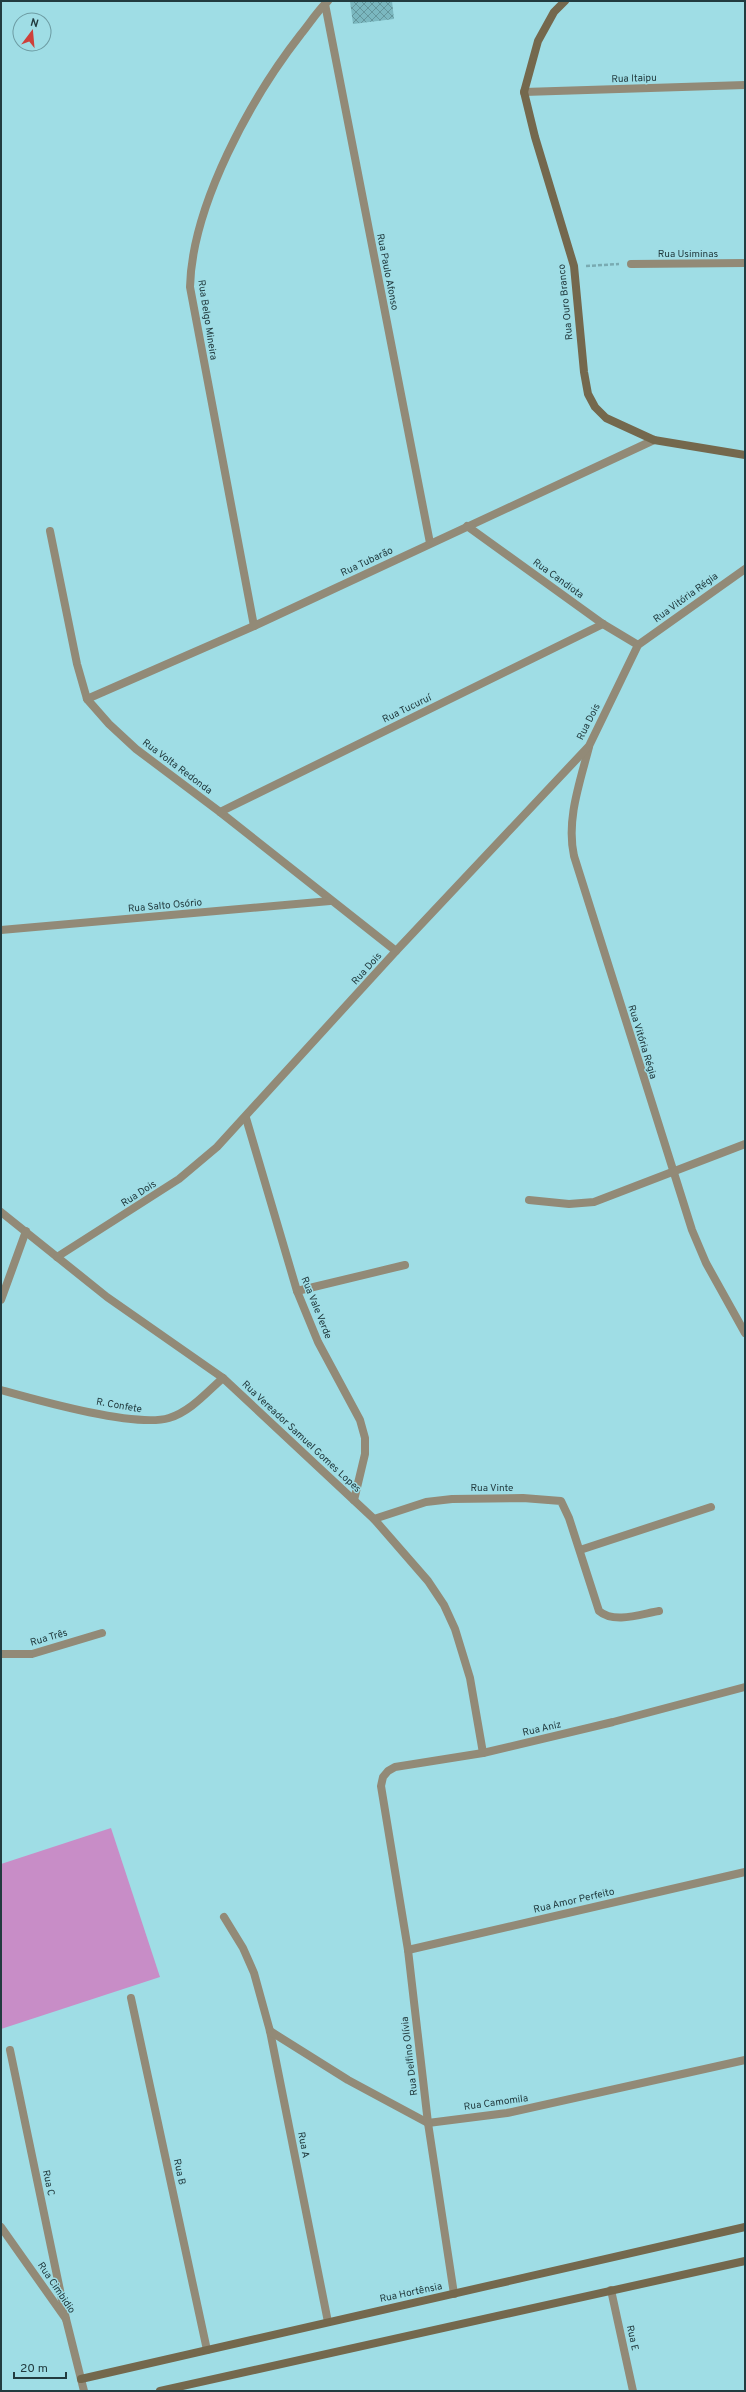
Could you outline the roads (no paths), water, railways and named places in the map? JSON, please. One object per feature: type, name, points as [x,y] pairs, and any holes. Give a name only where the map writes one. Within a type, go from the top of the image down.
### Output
[{"type":"street","name":"Rua Ouro Branco","points":[[565,1],[554,12],[538,41],[524,92],[535,137],[574,266],[584,372],[588,394],[595,407],[606,418],[654,440],[745,455]]},
{"type":"street","name":"Rua Paulo Afonso","points":[[326,3],[430,543]]},
{"type":"street","name":"Rua Belgo Mineira","points":[[254,626],[190,287],[190,267],[205,209],[246,118],[284,56],[326,3]]},
{"type":"street","name":"Rua Itaipu","points":[[524,92],[745,85]]},
{"type":"street","name":"Rua Usiminas","points":[[631,264],[745,263]]},
{"type":"street","name":"Rua Tubarão","points":[[87,700],[254,626],[654,440]]},
{"type":"street","name":"Rua Candiota","points":[[467,526],[603,624],[638,644]]},
{"type":"street","name":"Rua Volta Redonda","points":[[50,531],[77,664],[87,700],[136,749],[220,812],[330,901],[396,951]]},
{"type":"street","name":"Rua Vitória Régia","points":[[638,644],[745,569]]},
{"type":"street","name":"Rua Tucuruí","points":[[220,812],[603,624]]},
{"type":"street","name":"Rua Dois","points":[[57,1257],[179,1179],[217,1148],[246,1118],[396,951],[589,746],[638,644]]},
{"type":"street","name":"Rua Vitória Régia","points":[[589,746],[573,817],[571,844],[672,1170],[700,1249],[745,1333]]},
{"type":"street","name":"Rua Salto Osório","points":[[1,930],[330,901]]},
{"type":"street","name":"Rua Vale Verde","points":[[246,1118],[297,1291],[315,1334],[360,1420],[365,1438],[365,1454],[354,1500]]},
{"type":"street","points":[[529,1200],[568,1204],[594,1202],[672,1170],[745,1144]]},
{"type":"street","name":"Rua Vereador Samuel Gomes Lopes","points":[[1,1212],[107,1297],[222,1378],[374,1519],[428,1581],[444,1605],[455,1629],[470,1678],[483,1753]]},
{"type":"street","points":[[1,1300],[26,1231]]},
{"type":"street","points":[[297,1291],[405,1265]]},
{"type":"street","name":"R. Confete","points":[[1,1390],[95,1412],[147,1421],[169,1418],[188,1409],[222,1378]]},
{"type":"street","name":"Rua Vinte","points":[[374,1519],[426,1502],[452,1499],[480,1498],[556,1500],[564,1505],[580,1550],[597,1607],[603,1614],[623,1617],[659,1611]]},
{"type":"street","points":[[580,1550],[711,1507]]},
{"type":"street","name":"Rua Três","points":[[1,1654],[32,1654],[102,1633]]},
{"type":"street","name":"Rua Aniz","points":[[385,1816],[382,1786],[383,1778],[388,1771],[395,1767],[483,1753],[613,1722],[745,1687]]},
{"type":"street","name":"Rua Delfino Olívia","points":[[385,1816],[408,1950],[428,2123],[454,2294]]},
{"type":"street","name":"Rua Amor Perfeito","points":[[408,1950],[745,1872]]},
{"type":"street","name":"Rua A","points":[[224,1917],[243,1948],[254,1973],[270,2031],[328,2322]]},
{"type":"street","name":"Rua B","points":[[131,1998],[207,2350]]},
{"type":"street","points":[[270,2031],[348,2080],[428,2123]]},
{"type":"street","name":"Rua C","points":[[10,2050],[66,2320]]},
{"type":"street","name":"Rua Camomila","points":[[428,2123],[507,2113],[745,2060]]},
{"type":"street","name":"Rua Cimbidio","points":[[1,2227],[66,2320],[84,2391]]},
{"type":"street","name":"Rua Hortênsia","points":[[81,2379],[745,2227]]},
{"type":"street","points":[[160,2391],[745,2261]]},
{"type":"street","name":"Rua E","points":[[611,2290],[632,2391]]}]
